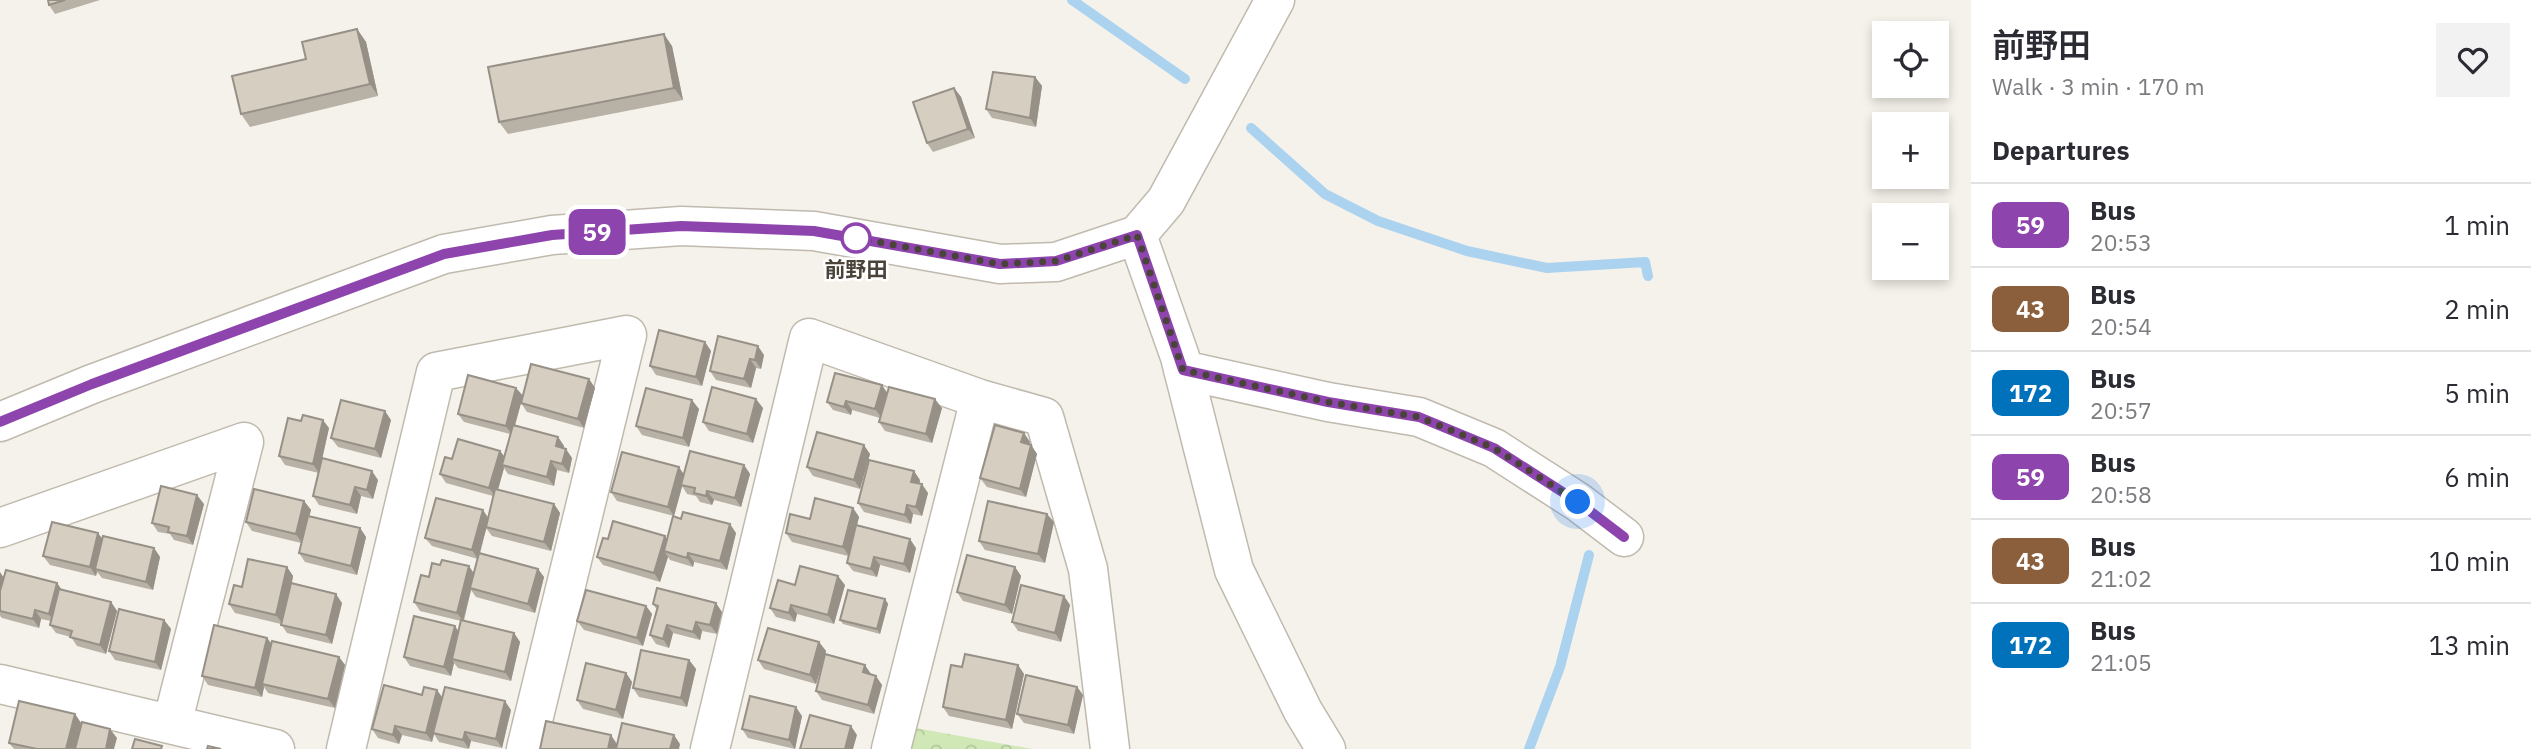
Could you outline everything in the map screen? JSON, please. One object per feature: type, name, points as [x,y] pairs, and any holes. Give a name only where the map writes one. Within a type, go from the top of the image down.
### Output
[{"type":"street","points":[[0,422],[92,384],[444,254],[552,235],[681,226],[814,231],[1000,264],[1056,261],[1137,235],[1166,201],[1275,0]]},
{"type":"street","points":[[1137,235],[1183,370],[1234,570],[1303,711],[1326,749]]},
{"type":"street","points":[[346,749],[436,372],[626,335],[526,749]]},
{"type":"street","points":[[710,749],[809,338],[980,399],[1044,417],[1088,569],[1110,749]]},
{"type":"street","points":[[1183,370],[1328,402],[1419,417],[1494,448],[1578,502],[1624,537]]},
{"type":"street","points":[[891,749],[980,399]]},
{"type":"street","points":[[0,528],[244,442],[172,724]]},
{"type":"street","points":[[0,684],[275,749]]},
{"type":"green space","points":[[910,727],[1032,749],[905,749]]},
{"type":"building","points":[[48,0],[65,0],[49,5]]},
{"type":"building","points":[[357,29],[370,84],[241,114],[232,76],[306,59],[302,42]]},
{"type":"building","points":[[664,34],[674,88],[499,122],[488,67]]},
{"type":"building","points":[[993,72],[1035,77],[1030,118],[986,109]]},
{"type":"building","points":[[954,88],[968,129],[927,143],[913,102]]},
{"type":"building","points":[[659,330],[705,342],[696,377],[650,366]]},
{"type":"building","points":[[718,336],[758,346],[755,360],[750,359],[744,379],[710,371]]},
{"type":"building","points":[[531,364],[589,379],[578,419],[521,403]]},
{"type":"building","points":[[835,373],[882,385],[875,409],[846,401],[844,407],[827,402]]},
{"type":"building","points":[[468,375],[516,388],[506,426],[458,414]]},
{"type":"building","points":[[712,387],[756,399],[747,434],[703,422]]},
{"type":"building","points":[[889,387],[935,399],[926,434],[879,422]]},
{"type":"building","points":[[646,388],[692,400],[683,438],[636,426]]},
{"type":"building","points":[[341,400],[385,411],[375,449],[331,438]]},
{"type":"building","points":[[303,415],[323,420],[313,464],[279,456],[288,418],[301,421]]},
{"type":"building","points":[[513,425],[558,437],[556,446],[566,449],[562,464],[551,461],[547,477],[502,465]]},
{"type":"building","points":[[995,425],[1024,433],[1021,442],[1031,445],[1020,489],[980,478]]},
{"type":"building","points":[[817,432],[864,445],[854,480],[807,467]]},
{"type":"building","points":[[458,439],[500,451],[489,488],[440,474],[445,457],[452,459]]},
{"type":"building","points":[[690,451],[744,465],[735,498],[707,491],[706,496],[694,493],[695,488],[681,485]]},
{"type":"building","points":[[622,452],[679,467],[668,507],[611,492]]},
{"type":"building","points":[[322,458],[372,471],[367,490],[355,487],[350,505],[313,496]]},
{"type":"building","points":[[869,460],[914,471],[911,482],[922,484],[916,507],[907,505],[905,515],[858,503]]},
{"type":"building","points":[[161,486],[197,495],[187,536],[168,532],[169,527],[152,523]]},
{"type":"building","points":[[254,489],[304,501],[296,534],[246,522]]},
{"type":"building","points":[[495,489],[554,504],[544,542],[486,527]]},
{"type":"building","points":[[436,498],[483,510],[472,550],[425,538]]},
{"type":"building","points":[[815,498],[853,508],[843,547],[786,533],[790,514],[810,519]]},
{"type":"building","points":[[988,501],[1047,514],[1038,554],[979,541]]},
{"type":"building","points":[[683,512],[730,524],[720,561],[688,553],[687,558],[664,551],[673,516],[681,519]]},
{"type":"building","points":[[308,516],[360,528],[351,566],[299,553]]},
{"type":"building","points":[[613,521],[665,536],[654,573],[597,557],[603,538],[608,539]]},
{"type":"building","points":[[52,522],[98,533],[90,567],[43,556]]},
{"type":"building","points":[[856,525],[910,539],[904,564],[874,557],[871,569],[847,563]]},
{"type":"building","points":[[103,536],[154,548],[146,582],[95,569]]},
{"type":"building","points":[[479,553],[538,569],[528,604],[470,588]]},
{"type":"building","points":[[967,555],[1015,567],[1005,605],[957,592]]},
{"type":"building","points":[[248,559],[287,567],[276,615],[229,604],[234,585],[242,587]]},
{"type":"building","points":[[442,560],[469,566],[457,613],[414,602],[421,575],[429,577],[432,563],[440,565]]},
{"type":"building","points":[[800,566],[838,576],[828,615],[791,605],[789,613],[770,608],[778,580],[795,585]]},
{"type":"building","points":[[6,570],[57,583],[49,614],[35,610],[33,619],[0,611],[0,591]]},
{"type":"building","points":[[291,583],[336,594],[326,635],[281,625]]},
{"type":"building","points":[[1021,585],[1064,596],[1055,633],[1012,622]]},
{"type":"building","points":[[657,588],[716,603],[710,625],[696,622],[693,632],[667,625],[663,639],[650,635],[658,606],[653,604]]},
{"type":"building","points":[[59,589],[111,602],[100,645],[70,637],[72,631],[50,625]]},
{"type":"building","points":[[586,590],[646,606],[637,638],[577,621]]},
{"type":"building","points":[[848,590],[885,599],[877,629],[840,620]]},
{"type":"building","points":[[119,609],[164,620],[155,662],[109,651]]},
{"type":"building","points":[[414,616],[455,626],[444,667],[404,657]]},
{"type":"building","points":[[461,620],[514,633],[505,672],[452,659]]},
{"type":"building","points":[[214,625],[267,638],[255,688],[202,676]]},
{"type":"building","points":[[768,628],[819,642],[810,675],[758,660]]},
{"type":"building","points":[[272,641],[339,657],[328,699],[262,684]]},
{"type":"building","points":[[641,650],[689,660],[681,698],[633,688]]},
{"type":"building","points":[[825,654],[865,665],[863,672],[876,676],[868,705],[816,691]]},
{"type":"building","points":[[965,654],[1018,665],[1006,720],[943,707],[951,665],[962,667]]},
{"type":"building","points":[[586,663],[626,673],[616,710],[577,700]]},
{"type":"building","points":[[1026,675],[1077,687],[1068,725],[1017,714]]},
{"type":"building","points":[[384,685],[422,695],[424,687],[437,690],[426,733],[395,726],[393,735],[372,729]]},
{"type":"building","points":[[445,687],[505,701],[496,739],[465,732],[463,740],[433,733]]},
{"type":"building","points":[[750,696],[796,707],[789,740],[742,729]]},
{"type":"building","points":[[19,701],[75,714],[66,749],[37,749],[9,743]]},
{"type":"building","points":[[810,715],[851,726],[845,749],[800,749]]},
{"type":"building","points":[[546,721],[611,735],[608,749],[540,749]]},
{"type":"building","points":[[82,722],[110,729],[106,749],[75,749]]},
{"type":"building","points":[[622,723],[674,735],[670,749],[616,749]]},
{"type":"building","points":[[135,739],[162,746],[161,749],[132,749]]},
{"type":"waterway","points":[[1072,0],[1185,79]]},
{"type":"waterway","points":[[1251,128],[1325,194],[1378,221],[1467,251],[1547,268],[1645,262],[1648,276]]},
{"type":"waterway","points":[[1529,749],[1560,667],[1589,555]]},
{"type":"bus line","name":"59","points":[[0,422],[92,384],[444,254],[552,235],[681,226],[814,231],[1000,264],[1056,261],[1137,235],[1183,370],[1328,402],[1419,417],[1494,448],[1578,502],[1624,537]]},
{"type":"place","name":"前野田","points":[[856,238]]},
{"type":"route","points":[[856,238],[1000,264],[1056,261],[1137,235],[1183,370],[1328,402],[1419,417],[1494,448],[1578,502]]}]
